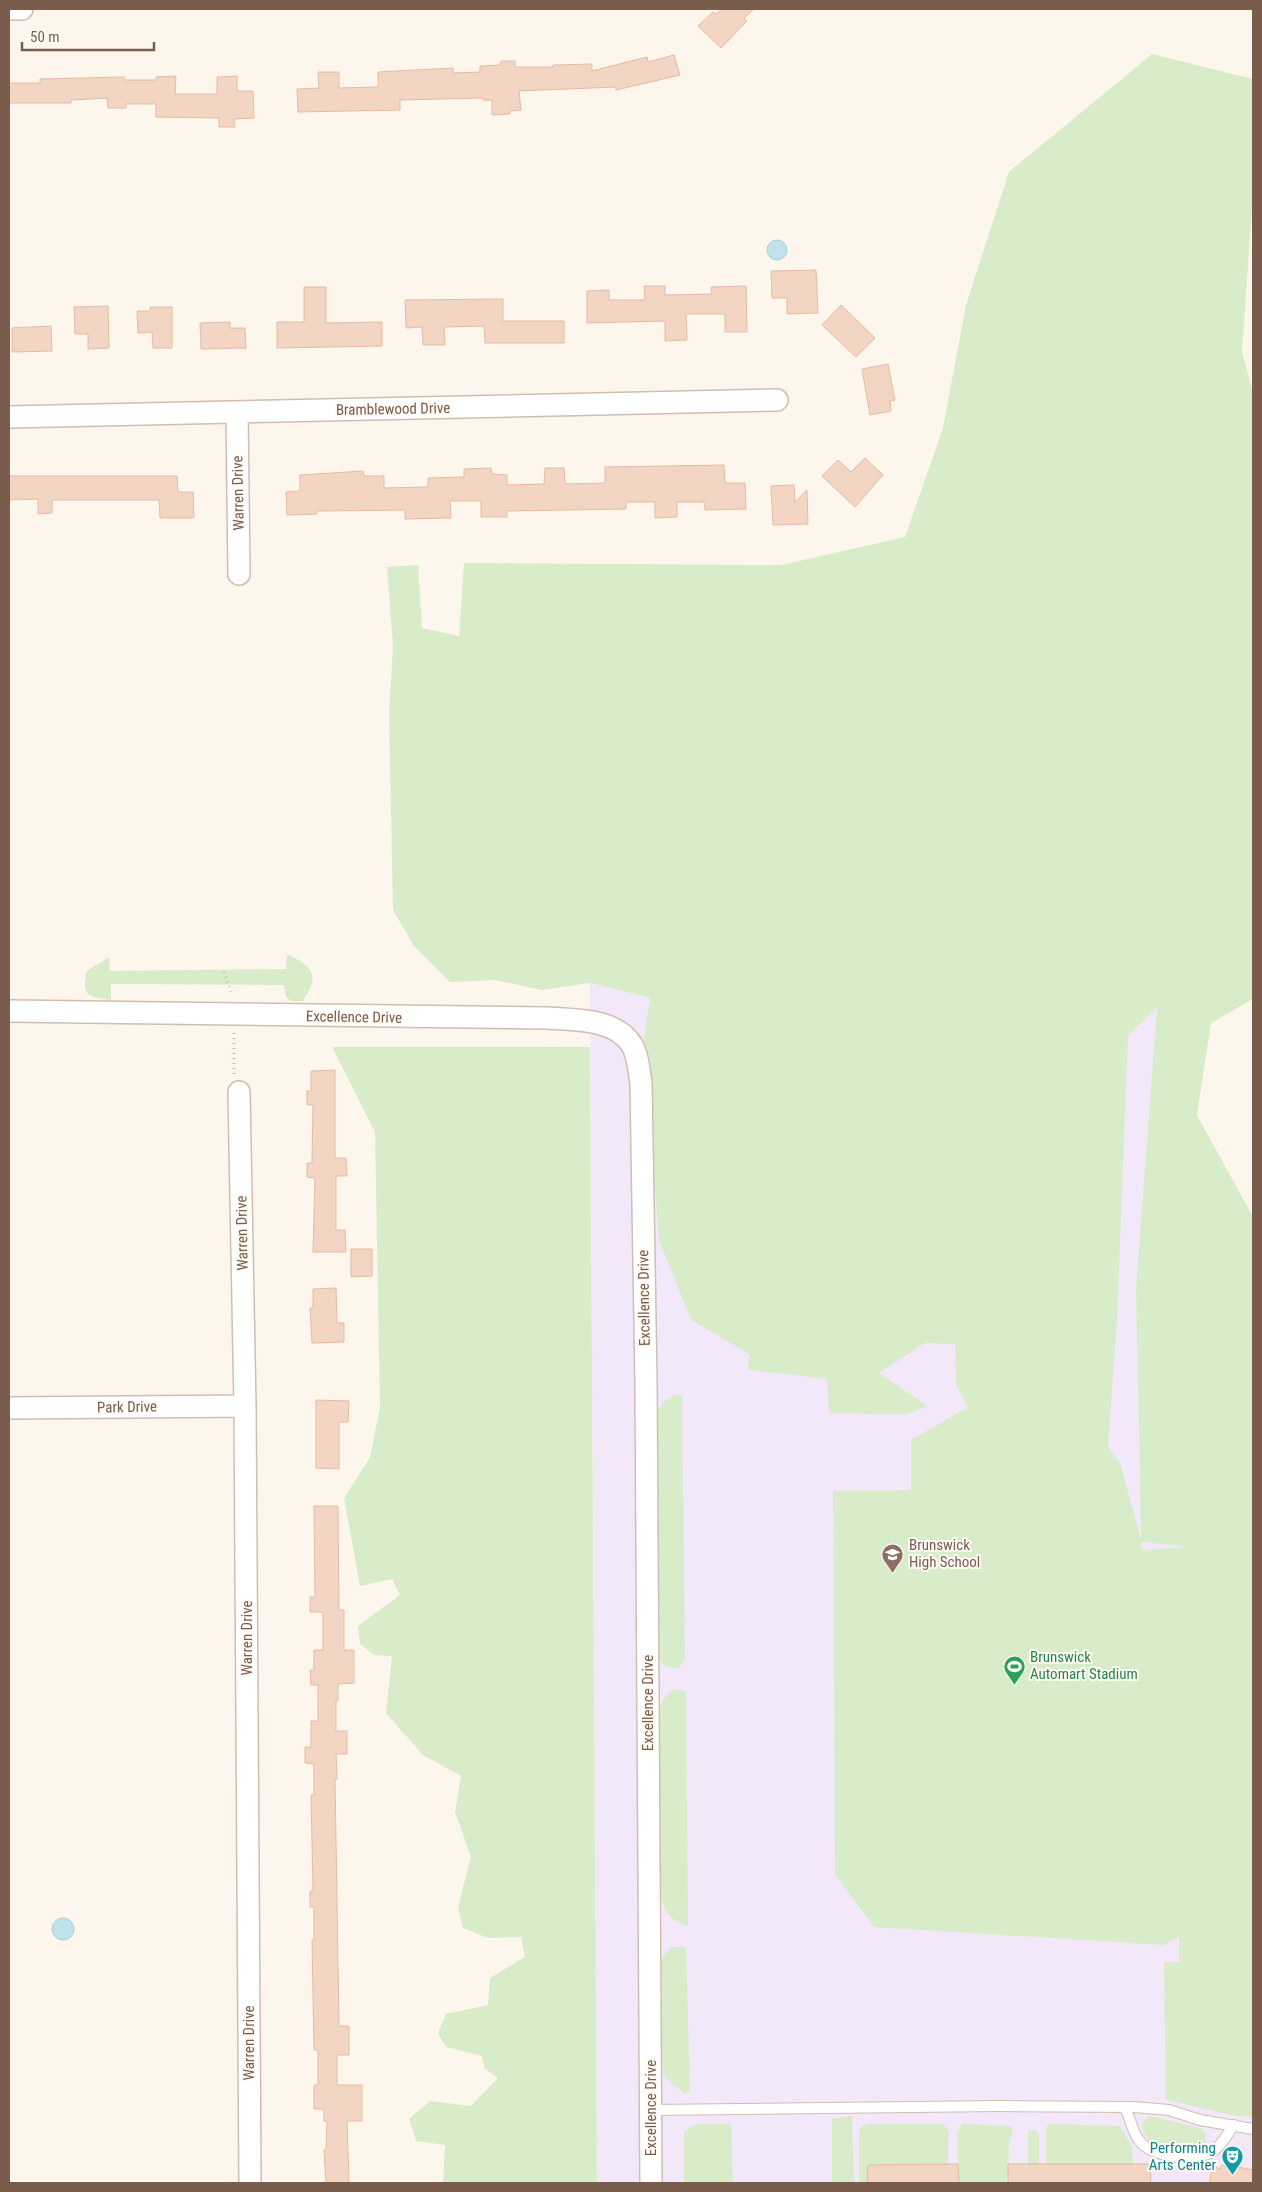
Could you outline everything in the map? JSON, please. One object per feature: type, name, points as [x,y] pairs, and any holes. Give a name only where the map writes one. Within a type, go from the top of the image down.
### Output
[{"type":"street","points":[[9,9],[22,9]]},
{"type":"street","name":"Bramblewood Drive","points":[[9,417],[777,400]]},
{"type":"street","name":"Warren Drive","points":[[237,412],[240,574]]},
{"type":"street","name":"Excellence Drive","points":[[9,1012],[548,1018],[604,1024],[622,1034],[632,1044],[638,1060],[641,1083],[646,1382],[651,2183]]},
{"type":"street","name":"Warren Drive","points":[[239,1092],[245,1406],[250,2183]]},
{"type":"street","name":"Park Drive","points":[[9,1408],[245,1406]]},
{"type":"lane","points":[[651,2110],[999,2106],[1125,2108],[1169,2110],[1200,2120],[1253,2129]]},
{"type":"lane","points":[[1125,2108],[1138,2139],[1147,2148],[1185,2157],[1202,2156],[1214,2152],[1234,2125]]},
{"type":"shaded area","name":"Brunswick High School","points":[[590,983],[651,998],[1158,1008],[1136,1289],[1141,1542],[1192,1547],[1253,1618],[1253,2183],[597,2183]]},
{"type":"green space","points":[[1152,54],[1253,79],[1253,194],[1242,352],[1253,392],[1253,999],[1211,1023],[1197,1115],[1253,1217],[1253,2117],[1236,2116],[1166,2100],[1164,1962],[1179,1962],[1179,1937],[1164,1945],[874,1927],[835,1874],[833,1491],[911,1490],[911,1440],[968,1407],[956,1385],[955,1344],[925,1343],[879,1373],[927,1406],[905,1415],[829,1413],[827,1379],[748,1370],[749,1354],[691,1320],[659,1240],[644,1038],[650,998],[590,983],[542,990],[495,980],[450,982],[414,946],[393,910],[389,713],[393,646],[387,567],[418,565],[422,628],[459,636],[464,563],[781,565],[905,537],[943,428],[966,305],[1009,172]],"holes":[[[1157,1008],[1136,1289],[1141,1539],[1120,1463],[1108,1447],[1117,1320],[1128,1036]],[[1141,1542],[1188,1547],[1143,1550]]]},
{"type":"green space","points":[[287,954],[303,963],[312,973],[311,985],[303,1001],[291,1001],[286,997],[284,985],[111,984],[111,1000],[97,998],[88,994],[85,986],[87,971],[109,957],[110,971],[286,969]]},
{"type":"green space","points":[[332,1047],[590,1047],[597,2183],[443,2183],[445,2145],[416,2141],[409,2119],[430,2101],[471,2106],[498,2078],[485,2069],[482,2056],[446,2047],[438,2033],[446,2014],[488,2005],[490,1978],[525,1957],[521,1937],[488,1938],[463,1928],[458,1907],[471,1857],[455,1812],[461,1776],[423,1755],[386,1713],[392,1656],[374,1655],[360,1644],[358,1626],[400,1595],[392,1579],[360,1586],[344,1498],[370,1457],[380,1408],[375,1132]]},
{"type":"green space","points":[[674,1395],[682,1395],[685,1660],[678,1668],[666,1666],[658,1658],[657,1411],[664,1401]]},
{"type":"green space","points":[[674,1689],[686,1692],[688,1926],[676,1921],[668,1914],[660,1892],[658,1710],[665,1697]]},
{"type":"green space","points":[[671,1947],[686,1947],[690,2092],[684,2093],[663,2074],[660,1961]]},
{"type":"green space","points":[[852,2116],[854,2183],[832,2183],[832,2119]]},
{"type":"green space","points":[[1148,2117],[1200,2128],[1205,2132],[1206,2144],[1189,2150],[1178,2150],[1157,2145],[1149,2140],[1144,2132],[1142,2123]]},
{"type":"green space","points":[[696,2124],[731,2124],[733,2183],[684,2183],[684,2132]]},
{"type":"green space","points":[[868,2124],[943,2124],[949,2131],[948,2164],[868,2165],[867,2183],[859,2183],[859,2132],[861,2127]]},
{"type":"green space","points":[[962,2124],[1011,2126],[1013,2130],[1009,2144],[1008,2183],[959,2183],[957,2133]]},
{"type":"green space","points":[[1050,2124],[1120,2126],[1132,2147],[1133,2164],[1046,2164],[1046,2128]]},
{"type":"green space","points":[[1036,2130],[1039,2136],[1039,2164],[1028,2164],[1028,2132]]},
{"type":"water","points":[[773,240],[781,240],[787,246],[787,254],[781,260],[773,260],[767,254],[767,246]]},
{"type":"water","points":[[63,1918],[71,1921],[74,1929],[71,1937],[63,1940],[55,1937],[52,1929],[55,1921]]},
{"type":"building","points":[[722,9],[754,9],[744,18],[747,21],[721,48],[698,26],[713,12],[716,14]]},
{"type":"building","points":[[674,55],[680,75],[616,90],[616,87],[519,91],[521,110],[510,111],[510,114],[492,115],[492,100],[483,100],[483,98],[400,100],[400,110],[298,112],[297,89],[319,88],[318,72],[339,72],[339,88],[378,87],[378,72],[453,68],[453,73],[480,72],[480,66],[500,65],[501,61],[515,61],[515,67],[592,64],[592,71],[647,57],[648,62]]},
{"type":"building","points":[[176,76],[175,94],[217,94],[217,77],[237,76],[237,91],[253,91],[254,118],[234,119],[235,127],[219,127],[219,118],[156,117],[156,104],[126,104],[126,108],[108,108],[107,98],[71,100],[71,103],[9,103],[9,83],[40,83],[40,79],[124,77],[125,80],[156,80],[156,77]]},
{"type":"building","points":[[816,270],[818,313],[787,314],[787,298],[772,298],[771,271]]},
{"type":"building","points":[[644,286],[665,286],[665,295],[712,294],[711,287],[746,286],[747,332],[725,332],[725,314],[686,314],[687,340],[665,341],[665,321],[587,323],[587,291],[609,290],[609,300],[645,300]]},
{"type":"building","points":[[304,287],[326,287],[326,323],[382,322],[382,346],[277,348],[277,322],[304,322]]},
{"type":"building","points":[[503,299],[503,321],[564,321],[564,343],[485,343],[484,326],[444,327],[445,345],[423,345],[422,327],[406,328],[405,300]]},
{"type":"building","points":[[841,305],[875,338],[856,357],[822,325]]},
{"type":"building","points":[[108,306],[109,348],[88,349],[88,334],[75,334],[74,307]]},
{"type":"building","points":[[150,307],[172,307],[172,348],[153,348],[152,332],[138,333],[137,311],[150,311]]},
{"type":"building","points":[[230,322],[230,328],[245,328],[246,348],[201,349],[200,323]]},
{"type":"building","points":[[51,326],[52,351],[12,352],[12,328]]},
{"type":"building","points":[[888,364],[895,400],[890,401],[891,411],[870,415],[862,369]]},
{"type":"building","points":[[865,458],[883,475],[855,507],[822,476],[838,460],[851,472]]},
{"type":"building","points":[[724,465],[725,483],[745,483],[746,509],[705,510],[704,502],[677,502],[677,517],[655,518],[655,502],[626,502],[626,509],[507,511],[507,517],[481,517],[481,501],[450,501],[451,518],[405,519],[405,510],[317,511],[317,514],[287,515],[286,492],[300,491],[300,475],[363,471],[364,476],[384,476],[384,488],[428,487],[428,478],[464,477],[464,469],[491,468],[492,474],[507,475],[507,485],[544,484],[545,468],[564,468],[565,484],[605,483],[605,467]]},
{"type":"building","points":[[9,476],[177,476],[178,492],[193,492],[194,518],[160,518],[159,500],[52,500],[52,513],[38,514],[38,499],[9,500]]},
{"type":"building","points":[[794,485],[795,502],[807,490],[808,524],[773,525],[771,486]]},
{"type":"building","points":[[335,1070],[335,1158],[346,1158],[347,1176],[336,1176],[336,1230],[345,1230],[346,1252],[313,1252],[315,1178],[307,1177],[307,1163],[312,1163],[313,1105],[307,1105],[307,1091],[311,1091],[311,1071]]},
{"type":"building","points":[[351,1249],[372,1249],[372,1276],[351,1277]]},
{"type":"building","points":[[336,1288],[337,1323],[344,1323],[344,1342],[312,1343],[310,1308],[313,1308],[313,1289]]},
{"type":"building","points":[[316,1400],[349,1401],[348,1422],[339,1422],[339,1469],[316,1468]]},
{"type":"building","points":[[314,1506],[338,1506],[339,1610],[344,1610],[344,1650],[354,1650],[354,1683],[338,1684],[336,1731],[347,1731],[347,1754],[336,1754],[337,1779],[335,1779],[339,2026],[349,2026],[349,2055],[337,2055],[337,2085],[362,2085],[362,2121],[347,2121],[349,2183],[326,2183],[324,2150],[326,2150],[327,2121],[324,2121],[324,2109],[314,2109],[314,2085],[318,2085],[318,2050],[314,2050],[312,1940],[314,1940],[314,1907],[310,1907],[310,1891],[313,1891],[311,1795],[314,1795],[314,1764],[305,1763],[305,1747],[311,1747],[311,1721],[318,1721],[318,1685],[311,1685],[310,1670],[314,1670],[314,1650],[323,1650],[323,1612],[310,1612],[310,1597],[315,1597]]},
{"type":"building","points":[[958,2164],[959,2183],[867,2183],[868,2165]]},
{"type":"building","points":[[1008,2164],[1150,2164],[1151,2183],[1008,2183]]},
{"type":"building","name":"Performing Arts Center","points":[[1222,2165],[1230,2169],[1233,2166],[1253,2170],[1253,2183],[1209,2183],[1213,2166],[1220,2169]]},
{"type":"place","name":"Brunswick High School","points":[[893,1573]]},
{"type":"place","name":"Brunswick Automart Stadium","points":[[1014,1685]]},
{"type":"place","name":"Performing Arts Center","points":[[1232,2176]]}]
